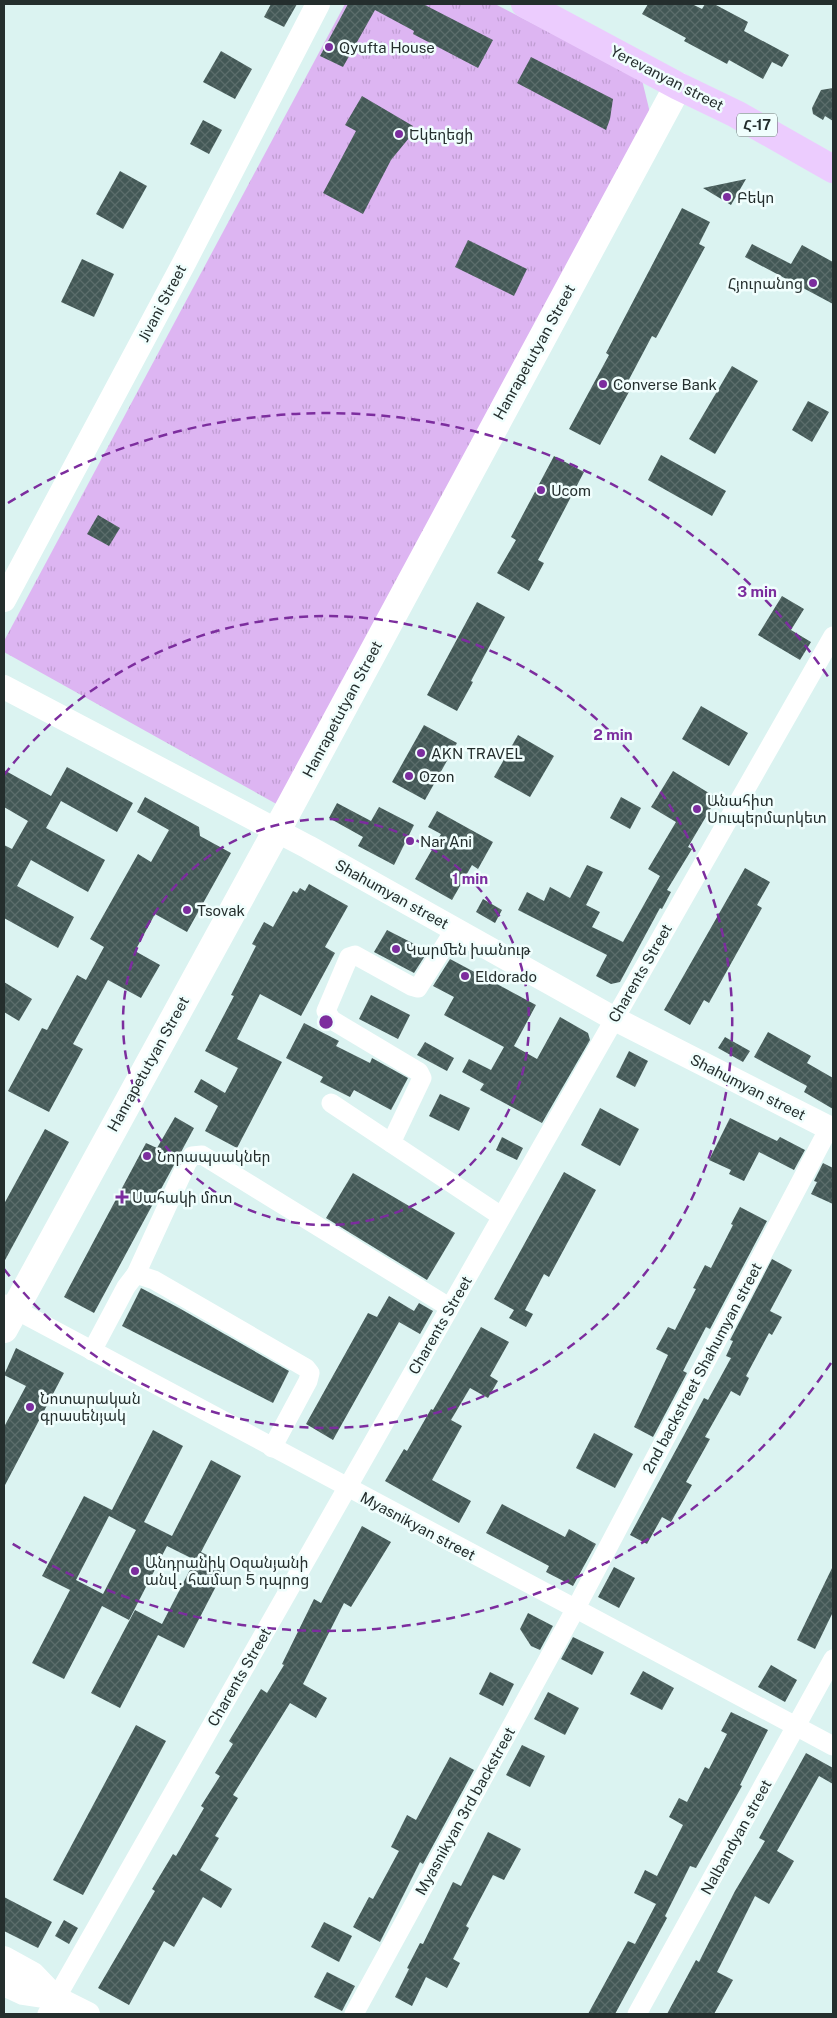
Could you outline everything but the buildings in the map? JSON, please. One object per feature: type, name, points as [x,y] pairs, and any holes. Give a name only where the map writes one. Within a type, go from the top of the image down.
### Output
[{"type":"highway","name":"Yerevanyan street","points":[[525,4],[678,86],[736,114],[833,169]]},
{"type":"main road","name":"Hanrapetutyan Street","points":[[7,1314],[276,830],[678,86]]},
{"type":"street","name":"Jivani Street","points":[[4,600],[183,265],[318,4]]},
{"type":"street","name":"Charents Street","points":[[52,2006],[833,636]]},
{"type":"street","name":"Shahumyan street","points":[[4,687],[276,830],[614,1018],[831,1129]]},
{"type":"street","points":[[391,1143],[422,1078],[419,1072],[332,1020],[326,1011],[349,957],[355,955],[418,988],[455,929]]},
{"type":"street","points":[[331,1103],[502,1216]]},
{"type":"street","name":"2nd backstreet Shahumyan street","points":[[576,1608],[831,1129]]},
{"type":"street","points":[[92,1351],[126,1287],[136,1274],[187,1163],[192,1156],[202,1155],[449,1307]]},
{"type":"street","points":[[136,1274],[154,1280],[310,1373],[308,1381],[272,1448]]},
{"type":"street","name":"Myasnikyan street","points":[[7,1314],[92,1351],[833,1746]]},
{"type":"street","name":"Myasnikyan 3rd backstreet","points":[[354,2014],[576,1608]]},
{"type":"street","name":"Nalbandyan street","points":[[637,2014],[797,1727],[833,1658]]},
{"type":"street","points":[[4,1958],[33,1974],[52,2006]]},
{"type":"street","points":[[4,1984],[52,2006],[88,2014]]},
{"type":"green space","points":[[345,4],[495,4],[642,80],[652,121],[280,806],[4,652],[4,641]]},
{"type":"place","name":"Qyufta House","points":[[329,47]]},
{"type":"place","name":"Եկեղեցի","points":[[399,134]]},
{"type":"place","name":"Բեկո","points":[[727,197]]},
{"type":"place","name":"Հյուրանոց","points":[[813,283]]},
{"type":"place","name":"Converse Bank","points":[[603,384]]},
{"type":"place","name":"Ucom","points":[[541,490]]},
{"type":"place","name":"AKN TRAVEL","points":[[421,753]]},
{"type":"place","name":"Ozon","points":[[409,776]]},
{"type":"place","name":"Անահիտ Սուպերմարկետ","points":[[697,809]]},
{"type":"place","name":"Nar Ani","points":[[410,841]]},
{"type":"place","name":"Tsovak","points":[[187,910]]},
{"type":"place","name":"Կարմեն խանութ","points":[[396,949]]},
{"type":"place","name":"Eldorado","points":[[465,976]]},
{"type":"place","name":"Նորապսակներ","points":[[147,1156]]},
{"type":"place","name":"Սահակի մոտ","points":[[122,1197]]},
{"type":"place","name":"Նոտարական գրասենյակ","points":[[30,1407]]},
{"type":"place","name":"Անդրանիկ Օզանյանի անվ․ համար 5 դպրոց","points":[[135,1571]]}]
